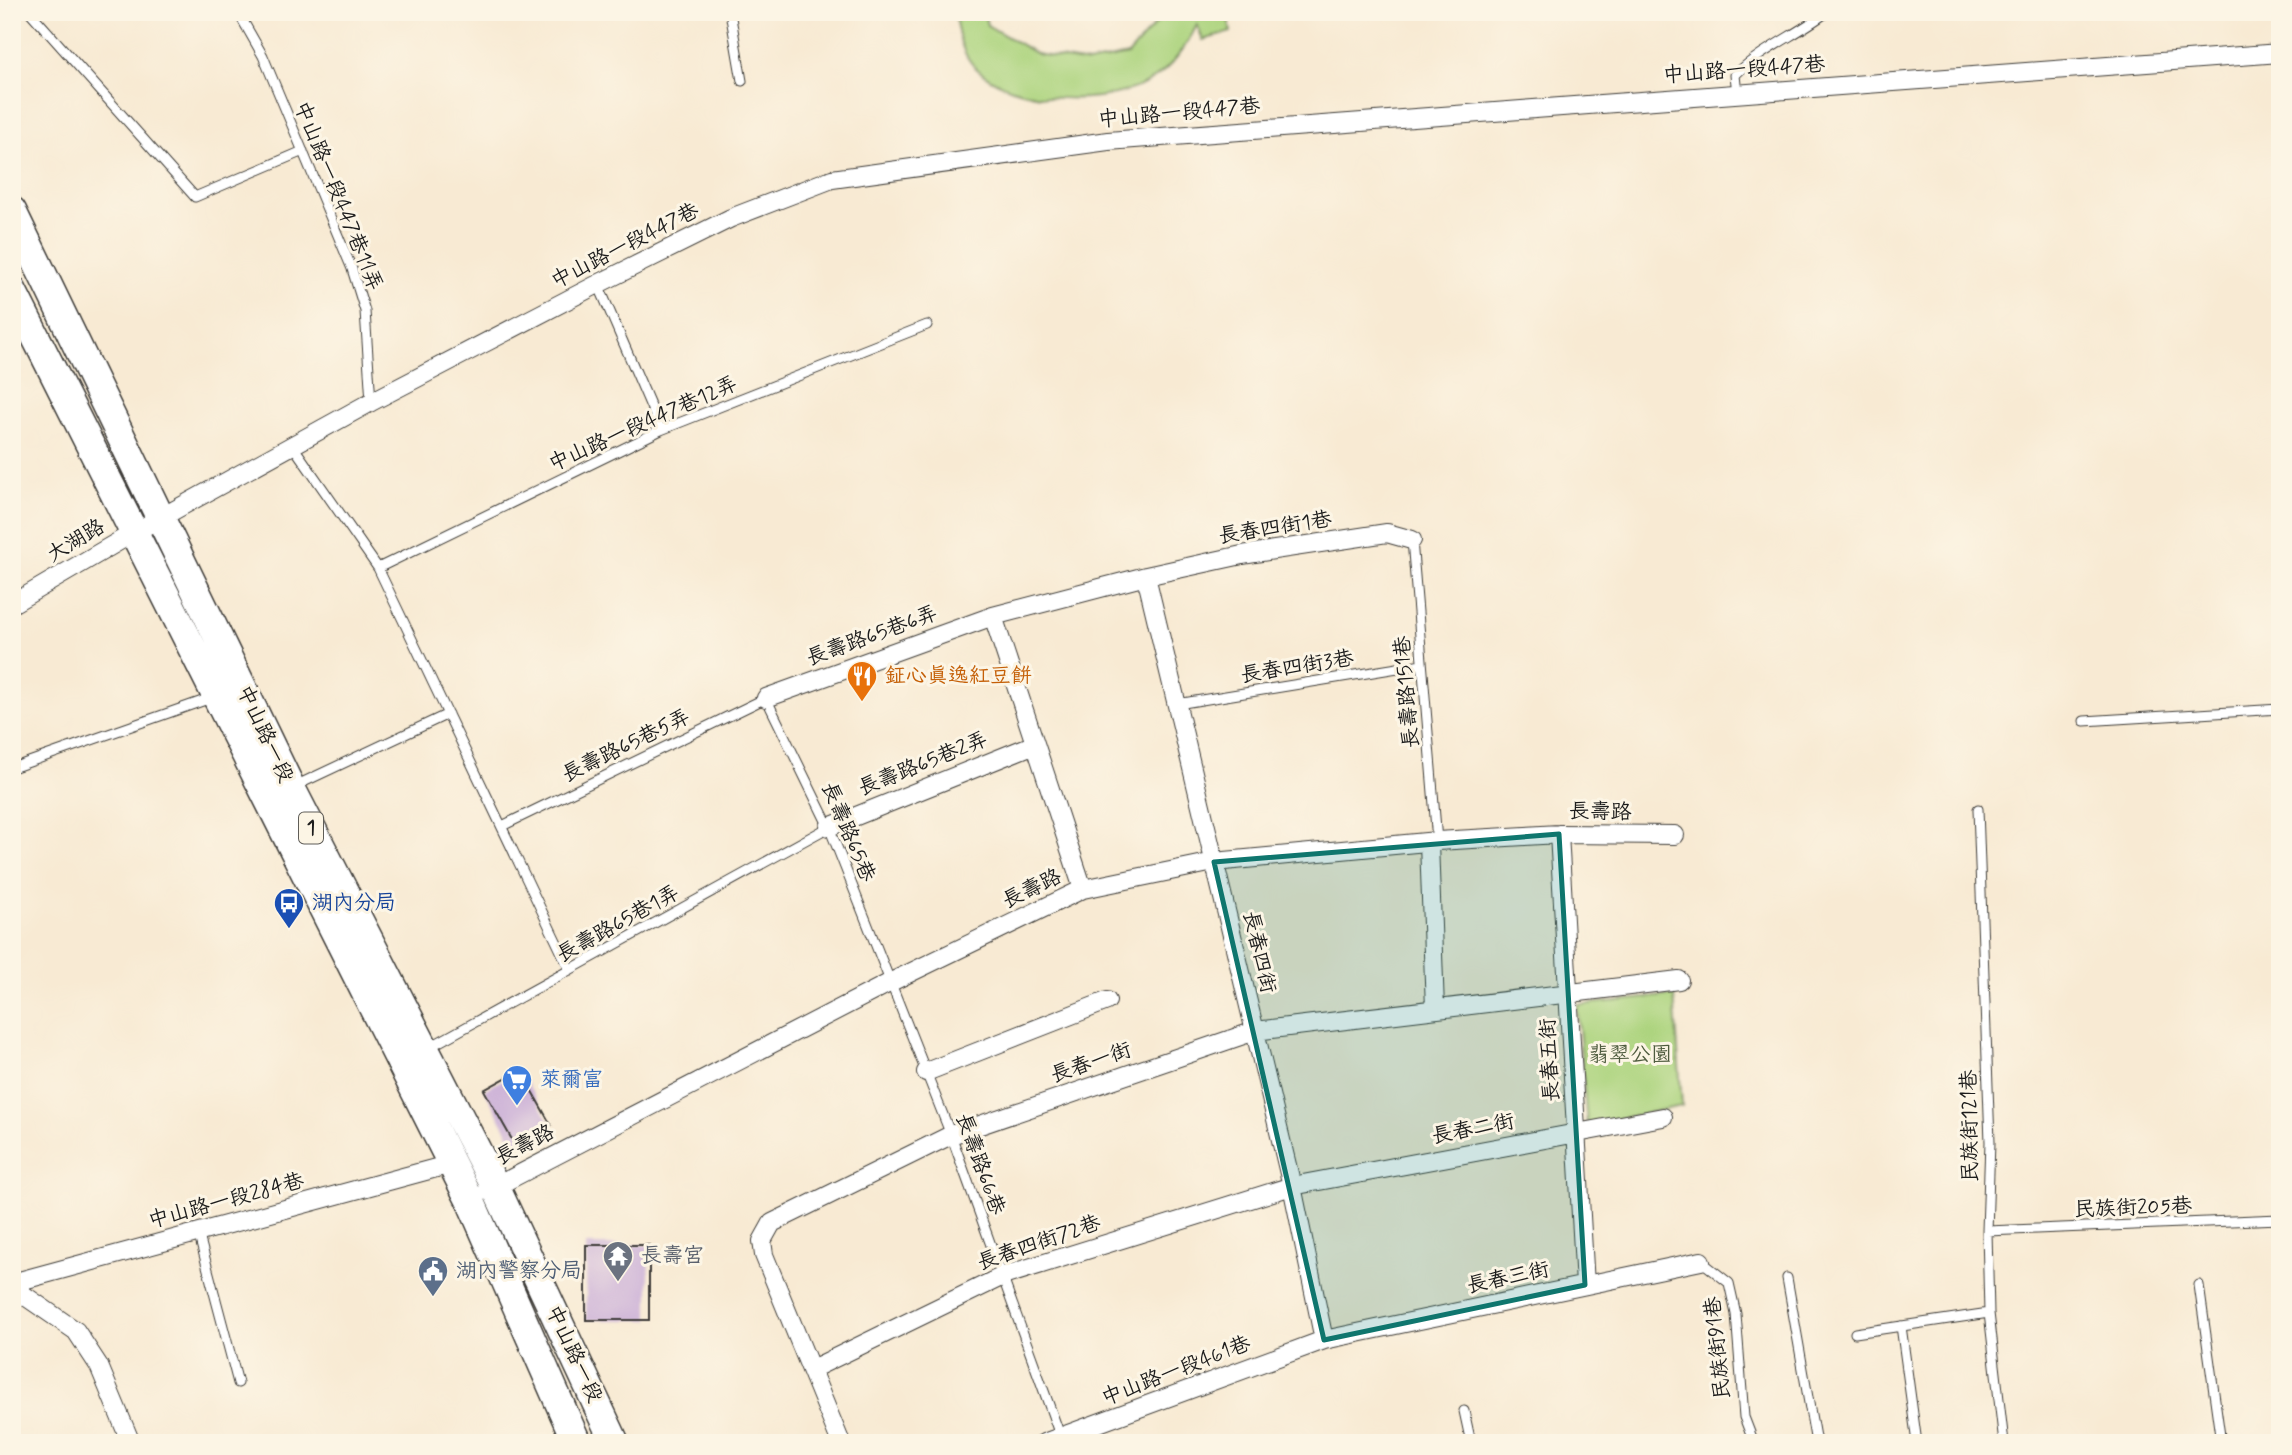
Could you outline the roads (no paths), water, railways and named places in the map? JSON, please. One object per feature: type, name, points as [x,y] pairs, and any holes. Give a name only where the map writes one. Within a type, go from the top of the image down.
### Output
[{"type":"main road","name":"中山路一段","points":[[12,211],[163,518],[291,788],[423,1051],[495,1186],[615,1443]]},
{"type":"main road","name":"中山路一段","points":[[12,289],[471,1202],[577,1443]]},
{"type":"street","name":"中山路一段447巷","points":[[163,518],[371,402],[598,284],[731,218],[832,179],[1108,141],[2280,53]]},
{"type":"street","name":"大湖路","points":[[12,604],[163,518]]},
{"type":"street","name":"長春四街1巷","points":[[993,616],[1146,576],[1242,555],[1387,533],[1412,540]]},
{"type":"street","name":"長春四街","points":[[1146,576],[1292,1186],[1324,1340]]},
{"type":"street","name":"長壽路65巷6弄","points":[[766,698],[993,616]]},
{"type":"street","points":[[993,616],[1083,889]]},
{"type":"street","name":"長壽路65巷2弄","points":[[829,827],[1035,744]]},
{"type":"street","name":"長壽路","points":[[471,1202],[495,1186],[891,982],[1083,889],[1214,862],[1433,842],[1559,834],[1675,835]]},
{"type":"street","name":"長春五街","points":[[1559,834],[1586,1285]]},
{"type":"street","points":[[1433,842],[1435,1009]]},
{"type":"street","name":"長春一街","points":[[841,1443],[764,1255],[762,1241],[772,1223],[951,1135],[1255,1031],[1679,980]]},
{"type":"street","points":[[926,1072],[1107,1001]]},
{"type":"street","name":"長春二街","points":[[1292,1186],[1663,1117]]},
{"type":"street","name":"中山路一段284巷","points":[[12,1285],[451,1164]]},
{"type":"street","name":"長春四街72巷","points":[[812,1369],[1003,1276],[1292,1186]]},
{"type":"street","name":"長春三街","points":[[1324,1340],[1701,1261]]},
{"type":"street","points":[[12,1285],[76,1331],[99,1366],[131,1443]]},
{"type":"street","name":"中山路一段461巷","points":[[1052,1441],[1324,1340]]},
{"type":"lane","points":[[30,12],[195,197],[303,151]]},
{"type":"lane","name":"中山路一段447巷11弄","points":[[238,12],[263,57],[352,269],[365,311],[371,402]]},
{"type":"lane","points":[[730,12],[742,81]]},
{"type":"lane","points":[[1737,94],[1735,75],[1756,55],[1800,32],[1826,12]]},
{"type":"lane","points":[[598,284],[661,430]]},
{"type":"lane","name":"中山路一段447巷12弄","points":[[378,568],[661,430],[927,326]]},
{"type":"lane","points":[[293,446],[378,568],[570,970]]},
{"type":"lane","name":"長壽路151巷","points":[[1412,540],[1433,842]]},
{"type":"lane","name":"長春四街3巷","points":[[1177,704],[1422,664]]},
{"type":"lane","points":[[12,768],[216,696]]},
{"type":"lane","name":"長壽路65巷5弄","points":[[502,826],[766,698]]},
{"type":"lane","name":"長壽路65巷","points":[[766,698],[829,827],[891,982]]},
{"type":"lane","points":[[2084,720],[2280,709]]},
{"type":"lane","points":[[291,788],[448,714]]},
{"type":"lane","name":"民族街121巷","points":[[1978,809],[1990,1142],[1987,1231],[1989,1313],[2004,1443]]},
{"type":"lane","name":"長壽路65巷1弄","points":[[423,1051],[829,827]]},
{"type":"lane","name":"長壽路66巷","points":[[891,982],[1003,1276],[1052,1441]]},
{"type":"lane","name":"民族街205巷","points":[[1987,1231],[2280,1219]]},
{"type":"lane","points":[[198,1232],[238,1383]]},
{"type":"lane","name":"民族街91巷","points":[[1701,1261],[1729,1283],[1736,1314],[1744,1417],[1754,1443]]},
{"type":"lane","points":[[1787,1278],[1816,1443]]},
{"type":"lane","points":[[2199,1285],[2221,1443]]},
{"type":"lane","points":[[1855,1333],[1989,1313]]},
{"type":"lane","points":[[1901,1326],[1917,1443]]},
{"type":"lane","points":[[1464,1410],[1471,1443]]},
{"type":"place","name":"鉦心真逸紅豆餅","points":[[862,703]]},
{"type":"place","name":"湖內分局","points":[[289,930]]},
{"type":"place","name":"萊爾富","points":[[517,1107]]},
{"type":"place","name":"長壽宮","points":[[618,1283]]},
{"type":"place","name":"湖內警察分局","points":[[433,1298]]},
{"type":"park label","name":"翡翠公園","points":[[1630,1055]]}]
